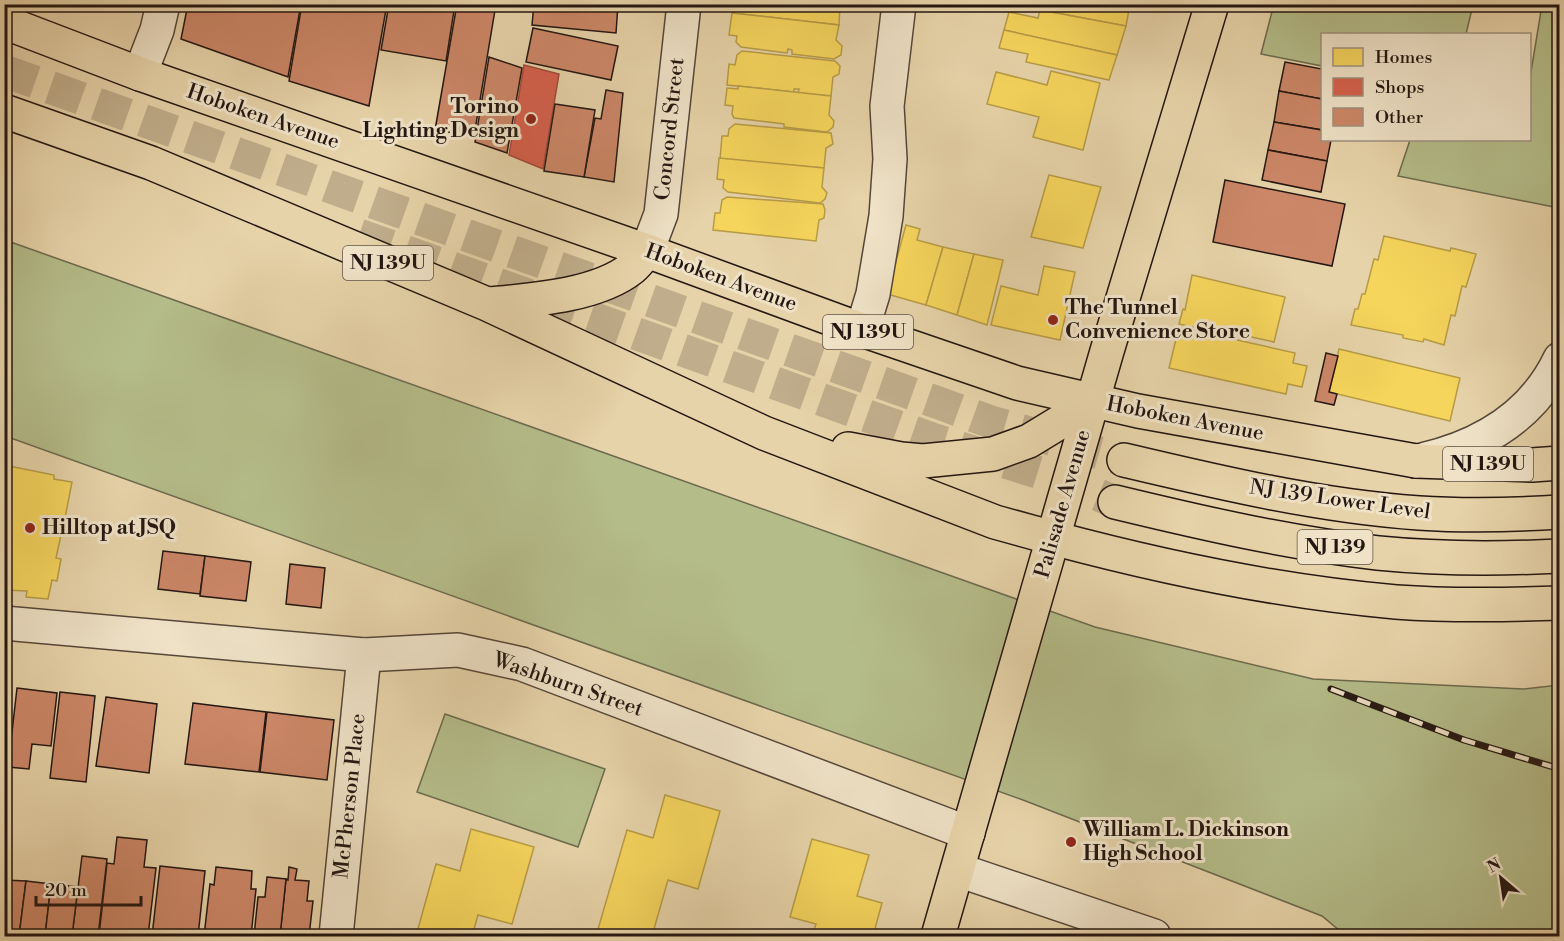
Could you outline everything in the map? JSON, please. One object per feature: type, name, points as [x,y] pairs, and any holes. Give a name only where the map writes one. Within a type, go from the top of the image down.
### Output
[{"type":"main road","name":"Palisade Avenue","points":[[938,936],[1053,538],[1212,4]]},
{"type":"main road","name":"Hoboken Avenue","points":[[4,22],[140,74],[1017,383],[1093,402],[1416,462]]},
{"type":"main road","name":"NJ 139U","points":[[4,111],[152,163],[487,304],[764,433],[995,522],[1207,574],[1330,594],[1396,602],[1496,605],[1560,603]]},
{"type":"main road","points":[[487,304],[565,295],[590,288],[633,268],[647,251]]},
{"type":"main road","points":[[764,433],[901,459],[945,460],[993,454],[1012,448],[1029,441],[1093,402]]},
{"type":"main road","name":"NJ 139 Lower Level","points":[[1124,460],[1250,488],[1383,509],[1482,515],[1560,512]]},
{"type":"main road","name":"NJ 139U","points":[[1416,462],[1532,465],[1560,463]]},
{"type":"main road","name":"NJ 139","points":[[1114,502],[1241,531],[1377,553],[1445,558],[1560,556]]},
{"type":"street","points":[[140,74],[163,4]]},
{"type":"street","name":"Concord Street","points":[[647,251],[661,214],[684,4]]},
{"type":"street","points":[[862,330],[873,294],[886,216],[890,159],[887,106],[899,4]]},
{"type":"street","name":"Hoboken Avenue","points":[[1416,462],[1443,455],[1503,427],[1535,399],[1560,358]]},
{"type":"street","name":"Washburn Street","points":[[4,623],[364,655],[458,650],[522,664],[972,822]]},
{"type":"street","name":"McPherson Place","points":[[336,936],[364,655]]},
{"type":"street","points":[[958,870],[1154,936]]},
{"type":"green space","points":[[1274,4],[1473,4],[1466,33],[1321,33],[1321,66],[1261,54]]},
{"type":"green space","points":[[1542,5],[1559,5],[1559,208],[1398,176],[1410,141],[1531,141],[1531,72]]},
{"type":"green space","points":[[5,240],[1095,627],[1313,679],[1523,689],[1559,685],[1559,936],[1346,936],[1322,916],[1023,800],[5,436]]},
{"type":"green space","points":[[445,714],[605,769],[578,847],[417,792]]},
{"type":"building: Homes","points":[[733,4],[842,4],[839,25],[732,13]]},
{"type":"building: Homes","points":[[1048,4],[1130,4],[1126,26],[1047,11]]},
{"type":"building: Homes","points":[[1040,10],[1126,26],[1117,55],[1004,30],[1009,12],[1038,18]]},
{"type":"building: Homes","points":[[732,13],[839,25],[836,40],[842,46],[841,55],[834,59],[792,54],[792,50],[788,49],[787,53],[741,47],[736,42],[737,36],[729,35]]},
{"type":"building: Homes","points":[[1004,30],[1117,55],[1109,80],[1026,62],[1028,54],[999,48]]},
{"type":"building: Homes","points":[[742,51],[835,61],[840,66],[839,74],[833,77],[831,96],[798,93],[799,89],[794,89],[794,92],[727,85],[729,64],[735,65],[737,55]]},
{"type":"building: Homes","points":[[1051,71],[1100,83],[1083,150],[1033,137],[1039,117],[987,104],[996,72],[1047,85]]},
{"type":"building: Homes","points":[[738,86],[831,96],[829,115],[834,121],[833,127],[827,132],[734,118],[733,106],[725,105],[727,88],[738,89]]},
{"type":"building: Homes","points":[[735,124],[831,133],[833,144],[826,148],[824,168],[720,159],[722,136],[728,136],[729,129]]},
{"type":"building: Homes","points":[[719,158],[824,168],[822,187],[827,193],[825,199],[820,203],[728,192],[723,188],[724,180],[717,179]]},
{"type":"building: Homes","points":[[1049,175],[1101,187],[1083,248],[1031,237]]},
{"type":"building: Homes","points":[[727,197],[823,204],[824,218],[819,220],[816,241],[713,230],[715,213],[720,213],[722,200]]},
{"type":"building: Homes","points":[[906,225],[920,229],[917,240],[943,247],[926,305],[887,294]]},
{"type":"building: Homes","points":[[1384,236],[1450,251],[1451,248],[1476,254],[1466,287],[1462,286],[1455,316],[1451,315],[1444,345],[1351,325],[1355,309],[1358,309],[1362,294],[1365,294],[1374,259],[1378,260]]},
{"type":"building: Homes","points":[[943,247],[974,254],[957,315],[926,305]]},
{"type":"building: Homes","points":[[974,254],[1003,260],[987,325],[957,315]]},
{"type":"building: Homes","points":[[1044,266],[1075,272],[1060,340],[991,325],[1001,286],[1038,295]]},
{"type":"building: Homes","points":[[1192,275],[1285,297],[1274,342],[1179,324],[1183,309],[1185,310]]},
{"type":"building: Homes","points":[[1179,327],[1295,353],[1293,363],[1307,366],[1302,387],[1288,384],[1286,394],[1169,368]]},
{"type":"building: Homes","points":[[1339,349],[1460,378],[1450,421],[1329,392]]},
{"type":"building: Homes","name":"Hilltop at JSQ","points":[[4,465],[54,475],[54,479],[72,482],[64,523],[58,521],[55,534],[61,535],[56,558],[61,559],[57,581],[52,580],[48,599],[26,597],[27,591],[4,590]]},
{"type":"building: Homes","points":[[665,795],[720,811],[698,889],[668,880],[652,936],[596,936],[627,830],[653,838]]},
{"type":"building: Homes","points":[[471,829],[534,847],[512,924],[478,915],[472,936],[416,936],[436,864],[460,871]]},
{"type":"building: Homes","points":[[812,839],[869,855],[857,896],[882,903],[873,936],[812,936],[816,924],[790,917]]},
{"type":"building: Shops","points":[[524,65],[559,74],[543,169],[509,155]]},
{"type":"building: Other","points":[[188,4],[301,4],[288,77],[181,39]]},
{"type":"building: Other","points":[[302,4],[387,4],[369,106],[289,81]]},
{"type":"building: Other","points":[[389,4],[455,4],[446,61],[381,50]]},
{"type":"building: Other","points":[[457,4],[496,4],[474,136],[435,130]]},
{"type":"building: Other","points":[[534,4],[618,4],[616,33],[532,25]]},
{"type":"building: Other","points":[[533,28],[618,46],[611,80],[526,62]]},
{"type":"building: Other","points":[[489,57],[522,68],[507,153],[475,142]]},
{"type":"building: Other","points":[[1285,62],[1321,69],[1321,99],[1279,91]]},
{"type":"building: Other","points":[[606,90],[623,93],[614,182],[584,177],[595,118],[601,119]]},
{"type":"building: Other","points":[[1279,91],[1321,99],[1321,130],[1274,122]]},
{"type":"building: Other","points":[[555,104],[595,110],[584,177],[544,171]]},
{"type":"building: Other","points":[[1274,122],[1321,130],[1321,141],[1331,141],[1327,161],[1268,150]]},
{"type":"building: Other","points":[[1268,150],[1327,161],[1321,192],[1262,180]]},
{"type":"building: Other","points":[[1225,180],[1345,204],[1332,266],[1213,242]]},
{"type":"building: Other","points":[[1326,353],[1338,356],[1329,392],[1337,394],[1334,405],[1315,401]]},
{"type":"building: Other","points":[[163,551],[205,556],[200,594],[158,589]]},
{"type":"building: Other","points":[[205,556],[251,562],[246,601],[200,596]]},
{"type":"building: Other","points":[[290,564],[325,568],[321,608],[286,604]]},
{"type":"building: Other","points":[[17,688],[57,693],[51,746],[32,744],[29,769],[8,767]]},
{"type":"building: Other","points":[[60,692],[95,696],[86,782],[50,778]]},
{"type":"building: Other","points":[[106,697],[157,704],[149,773],[96,766]]},
{"type":"building: Other","points":[[193,703],[266,712],[259,772],[185,764]]},
{"type":"building: Other","points":[[267,712],[334,720],[327,780],[260,772]]},
{"type":"building: Other","points":[[117,837],[147,840],[144,867],[156,868],[148,936],[99,936],[107,863],[114,864]]},
{"type":"building: Other","points":[[82,856],[107,859],[98,936],[72,936]]},
{"type":"building: Other","points":[[160,866],[205,871],[198,936],[152,936]]},
{"type":"building: Other","points":[[216,867],[252,871],[251,889],[256,889],[251,936],[204,936],[210,884],[214,885]]},
{"type":"building: Other","points":[[289,867],[297,869],[295,880],[309,881],[307,901],[313,901],[309,936],[280,936]]},
{"type":"building: Other","points":[[267,877],[286,879],[280,936],[254,936],[258,897],[265,897]]},
{"type":"building: Other","points":[[4,880],[26,881],[19,936],[4,936]]},
{"type":"building: Other","points":[[26,881],[51,884],[45,936],[19,936]]},
{"type":"building: Other","points":[[51,884],[78,887],[72,936],[45,936]]},
{"type":"tunnel","points":[[4,71],[991,422],[1124,460]]},
{"type":"tunnel","points":[[359,235],[935,440],[1066,481],[1115,502]]},
{"type":"railway","points":[[1331,689],[1464,740],[1560,769]]},
{"type":"place","name":"Torino Lighting Design","points":[[531,119]]},
{"type":"place","name":"The Tunnel Convenience Store","points":[[1053,320]]},
{"type":"place","name":"Hilltop at JSQ","points":[[30,528]]},
{"type":"place","name":"William L. Dickinson High School","points":[[1071,842]]}]
